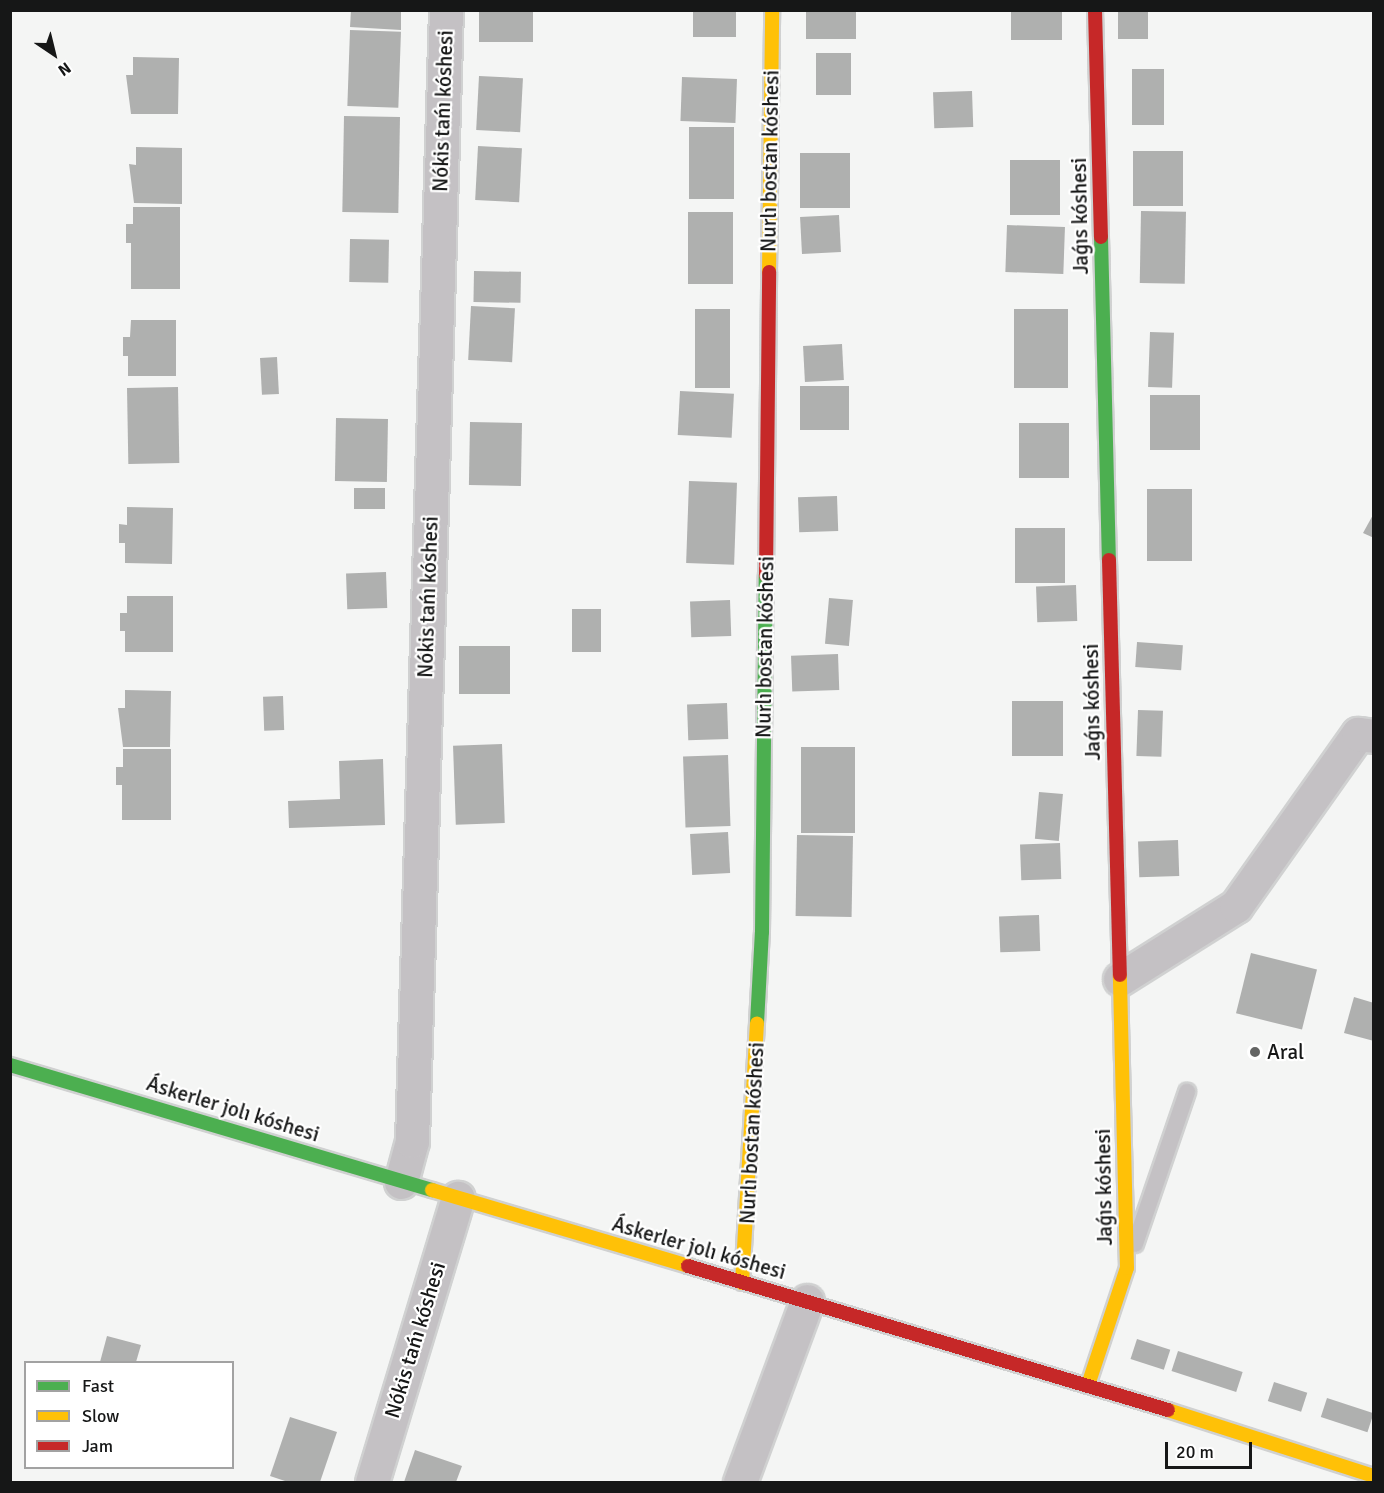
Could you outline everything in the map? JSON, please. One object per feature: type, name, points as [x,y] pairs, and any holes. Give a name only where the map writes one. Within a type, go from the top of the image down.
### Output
[{"type":"street","name":"Nókis tańı kóshesi","points":[[401,1182],[412,1141],[446,10]]},
{"type":"street","name":"Nurlı bostan kóshesi","points":[[742,1283],[762,932],[772,10]]},
{"type":"street","name":"Jaǵıs kóshesi","points":[[1088,1386],[1127,1268],[1095,10]]},
{"type":"street","points":[[1120,979],[1236,906],[1366,735]]},
{"type":"street","name":"Áskerler jolı kóshesi","points":[[10,1065],[807,1301],[1374,1476]]},
{"type":"street","name":"Nókis tańı kóshesi","points":[[372,1482],[458,1198]]},
{"type":"street","points":[[740,1482],[807,1301]]},
{"type":"lane","points":[[1127,1268],[1187,1092]]},
{"type":"building","points":[[351,10],[401,10],[401,30],[350,27]]},
{"type":"building","points":[[479,10],[533,10],[533,42],[479,42]]},
{"type":"building","points":[[693,10],[736,10],[736,37],[693,37]]},
{"type":"building","points":[[806,10],[856,10],[856,39],[806,39]]},
{"type":"building","points":[[1011,10],[1062,10],[1062,40],[1011,40]]},
{"type":"building","points":[[1118,10],[1148,10],[1148,39],[1118,39]]},
{"type":"building","points":[[350,30],[401,32],[398,108],[347,106]]},
{"type":"building","points":[[816,53],[851,53],[851,95],[816,95]]},
{"type":"building","points":[[133,57],[179,58],[178,114],[131,114],[126,75],[133,75]]},
{"type":"building","points":[[1132,69],[1164,69],[1164,125],[1132,125]]},
{"type":"building","points":[[479,76],[523,78],[520,132],[476,130]]},
{"type":"building","points":[[682,77],[737,79],[735,123],[680,121]]},
{"type":"building","points":[[972,91],[973,127],[934,128],[933,92]]},
{"type":"building","points":[[344,116],[400,117],[398,213],[342,212]]},
{"type":"building","points":[[689,127],[734,127],[734,199],[689,199]]},
{"type":"building","points":[[478,146],[522,148],[519,202],[475,200]]},
{"type":"building","points":[[136,147],[182,148],[182,204],[134,203],[129,164],[136,165]]},
{"type":"building","points":[[1133,151],[1183,151],[1183,206],[1133,206]]},
{"type":"building","points":[[800,153],[850,153],[850,208],[800,208]]},
{"type":"building","points":[[1010,160],[1060,160],[1060,215],[1010,215]]},
{"type":"building","points":[[133,207],[180,207],[180,289],[131,289],[131,243],[126,243],[126,224],[133,224]]},
{"type":"building","points":[[1141,211],[1186,212],[1185,284],[1140,283]]},
{"type":"building","points":[[688,212],[733,212],[733,284],[688,284]]},
{"type":"building","points":[[839,215],[841,252],[802,254],[800,217]]},
{"type":"building","points":[[1007,225],[1065,227],[1063,274],[1005,272]]},
{"type":"building","points":[[350,239],[389,240],[388,283],[349,282]]},
{"type":"building","points":[[474,271],[521,272],[520,303],[473,302]]},
{"type":"building","points":[[471,306],[515,308],[512,362],[468,360]]},
{"type":"building","points":[[695,309],[730,309],[730,388],[695,388]]},
{"type":"building","points":[[1014,309],[1068,309],[1068,388],[1014,388]]},
{"type":"building","points":[[131,320],[176,320],[176,376],[128,376],[128,356],[123,356],[123,337],[130,337]]},
{"type":"building","points":[[1150,332],[1174,333],[1172,388],[1148,387]]},
{"type":"building","points":[[842,344],[844,380],[805,382],[803,346]]},
{"type":"building","points":[[277,357],[279,394],[262,395],[260,358]]},
{"type":"building","points":[[800,386],[849,386],[849,430],[800,430]]},
{"type":"building","points":[[178,387],[179,463],[128,464],[127,388]]},
{"type":"building","points":[[680,391],[734,394],[732,438],[678,435]]},
{"type":"building","points":[[1150,395],[1200,395],[1200,450],[1150,450]]},
{"type":"building","points":[[336,418],[388,419],[387,482],[335,481]]},
{"type":"building","points":[[470,422],[522,423],[521,486],[469,485]]},
{"type":"building","points":[[1019,423],[1069,423],[1069,478],[1019,478]]},
{"type":"building","points":[[689,481],[737,483],[734,565],[686,563]]},
{"type":"building","points":[[354,488],[385,488],[385,509],[354,509]]},
{"type":"building","points":[[1147,489],[1192,489],[1192,561],[1147,561]]},
{"type":"building","points":[[837,496],[838,531],[799,532],[798,497]]},
{"type":"building","points":[[127,507],[173,508],[172,564],[125,563],[125,543],[119,543],[119,524],[127,525]]},
{"type":"building","points":[[1374,513],[1374,538],[1363,533]]},
{"type":"building","points":[[1015,528],[1065,528],[1065,583],[1015,583]]},
{"type":"building","points":[[386,572],[387,608],[347,609],[346,573]]},
{"type":"building","points":[[1076,585],[1077,621],[1037,622],[1036,586]]},
{"type":"building","points":[[127,596],[173,596],[173,652],[125,652],[125,631],[120,631],[120,613],[127,613]]},
{"type":"building","points":[[829,598],[853,600],[849,646],[825,644]]},
{"type":"building","points":[[730,600],[731,636],[691,637],[690,601]]},
{"type":"building","points":[[572,609],[601,609],[601,652],[572,652]]},
{"type":"building","points":[[1137,642],[1183,645],[1181,670],[1135,667]]},
{"type":"building","points":[[459,646],[510,646],[510,694],[459,694]]},
{"type":"building","points":[[838,654],[839,690],[792,692],[791,656]]},
{"type":"building","points":[[125,690],[171,691],[170,747],[123,747],[118,708],[125,708]]},
{"type":"building","points":[[283,696],[284,730],[264,731],[263,697]]},
{"type":"building","points":[[1012,701],[1063,701],[1063,756],[1012,756]]},
{"type":"building","points":[[727,703],[728,739],[688,740],[687,704]]},
{"type":"building","points":[[1138,710],[1163,711],[1161,757],[1136,756]]},
{"type":"building","points":[[502,744],[505,823],[456,825],[453,746]]},
{"type":"building","points":[[801,747],[855,747],[855,833],[801,833]]},
{"type":"building","points":[[123,749],[171,749],[171,820],[122,820],[122,785],[116,785],[116,767],[123,767]]},
{"type":"building","points":[[728,755],[730,826],[686,828],[683,757]]},
{"type":"building","points":[[383,759],[385,825],[289,828],[288,801],[340,799],[339,761]]},
{"type":"building","points":[[1039,792],[1063,794],[1059,841],[1035,839]]},
{"type":"building","points":[[728,832],[730,873],[692,875],[690,834]]},
{"type":"building","points":[[797,835],[853,836],[852,917],[796,916]]},
{"type":"building","points":[[1178,840],[1179,876],[1139,877],[1138,841]]},
{"type":"building","points":[[1060,843],[1061,879],[1021,880],[1020,844]]},
{"type":"building","points":[[1039,915],[1040,951],[1000,952],[999,916]]},
{"type":"building","points":[[1251,953],[1317,969],[1302,1030],[1236,1013]]},
{"type":"building","points":[[1354,997],[1374,1003],[1374,1041],[1344,1033]]},
{"type":"building","points":[[107,1336],[141,1345],[136,1361],[100,1361]]},
{"type":"building","points":[[1137,1339],[1170,1350],[1164,1370],[1131,1359]]},
{"type":"building","points":[[1178,1351],[1243,1372],[1236,1392],[1172,1371]]},
{"type":"building","points":[[1274,1382],[1307,1393],[1301,1412],[1268,1401]]},
{"type":"building","points":[[1327,1398],[1374,1413],[1367,1432],[1321,1417]]},
{"type":"building","points":[[290,1417],[337,1432],[320,1482],[288,1482],[270,1476]]},
{"type":"building","points":[[415,1450],[462,1466],[456,1482],[404,1482]]},
{"type":"traffic: fast","points":[[1101,237],[1109,560]]},
{"type":"traffic: fast","points":[[757,1023],[762,932],[766,575]]},
{"type":"traffic: fast","points":[[10,1065],[432,1190]]},
{"type":"traffic: slow","points":[[769,272],[772,10]]},
{"type":"traffic: slow","points":[[1088,1385],[1127,1268],[1120,975]]},
{"type":"traffic: slow","points":[[742,1283],[757,1023]]},
{"type":"traffic: slow","points":[[432,1190],[688,1266]]},
{"type":"traffic: slow","points":[[1168,1410],[1374,1476]]},
{"type":"traffic: jam","points":[[1095,10],[1101,237]]},
{"type":"traffic: jam","points":[[766,575],[769,272]]},
{"type":"traffic: jam","points":[[1109,560],[1120,975]]},
{"type":"traffic: jam","points":[[688,1266],[1168,1410]]},
{"type":"place","name":"Aral","points":[[1255,1052]]}]
